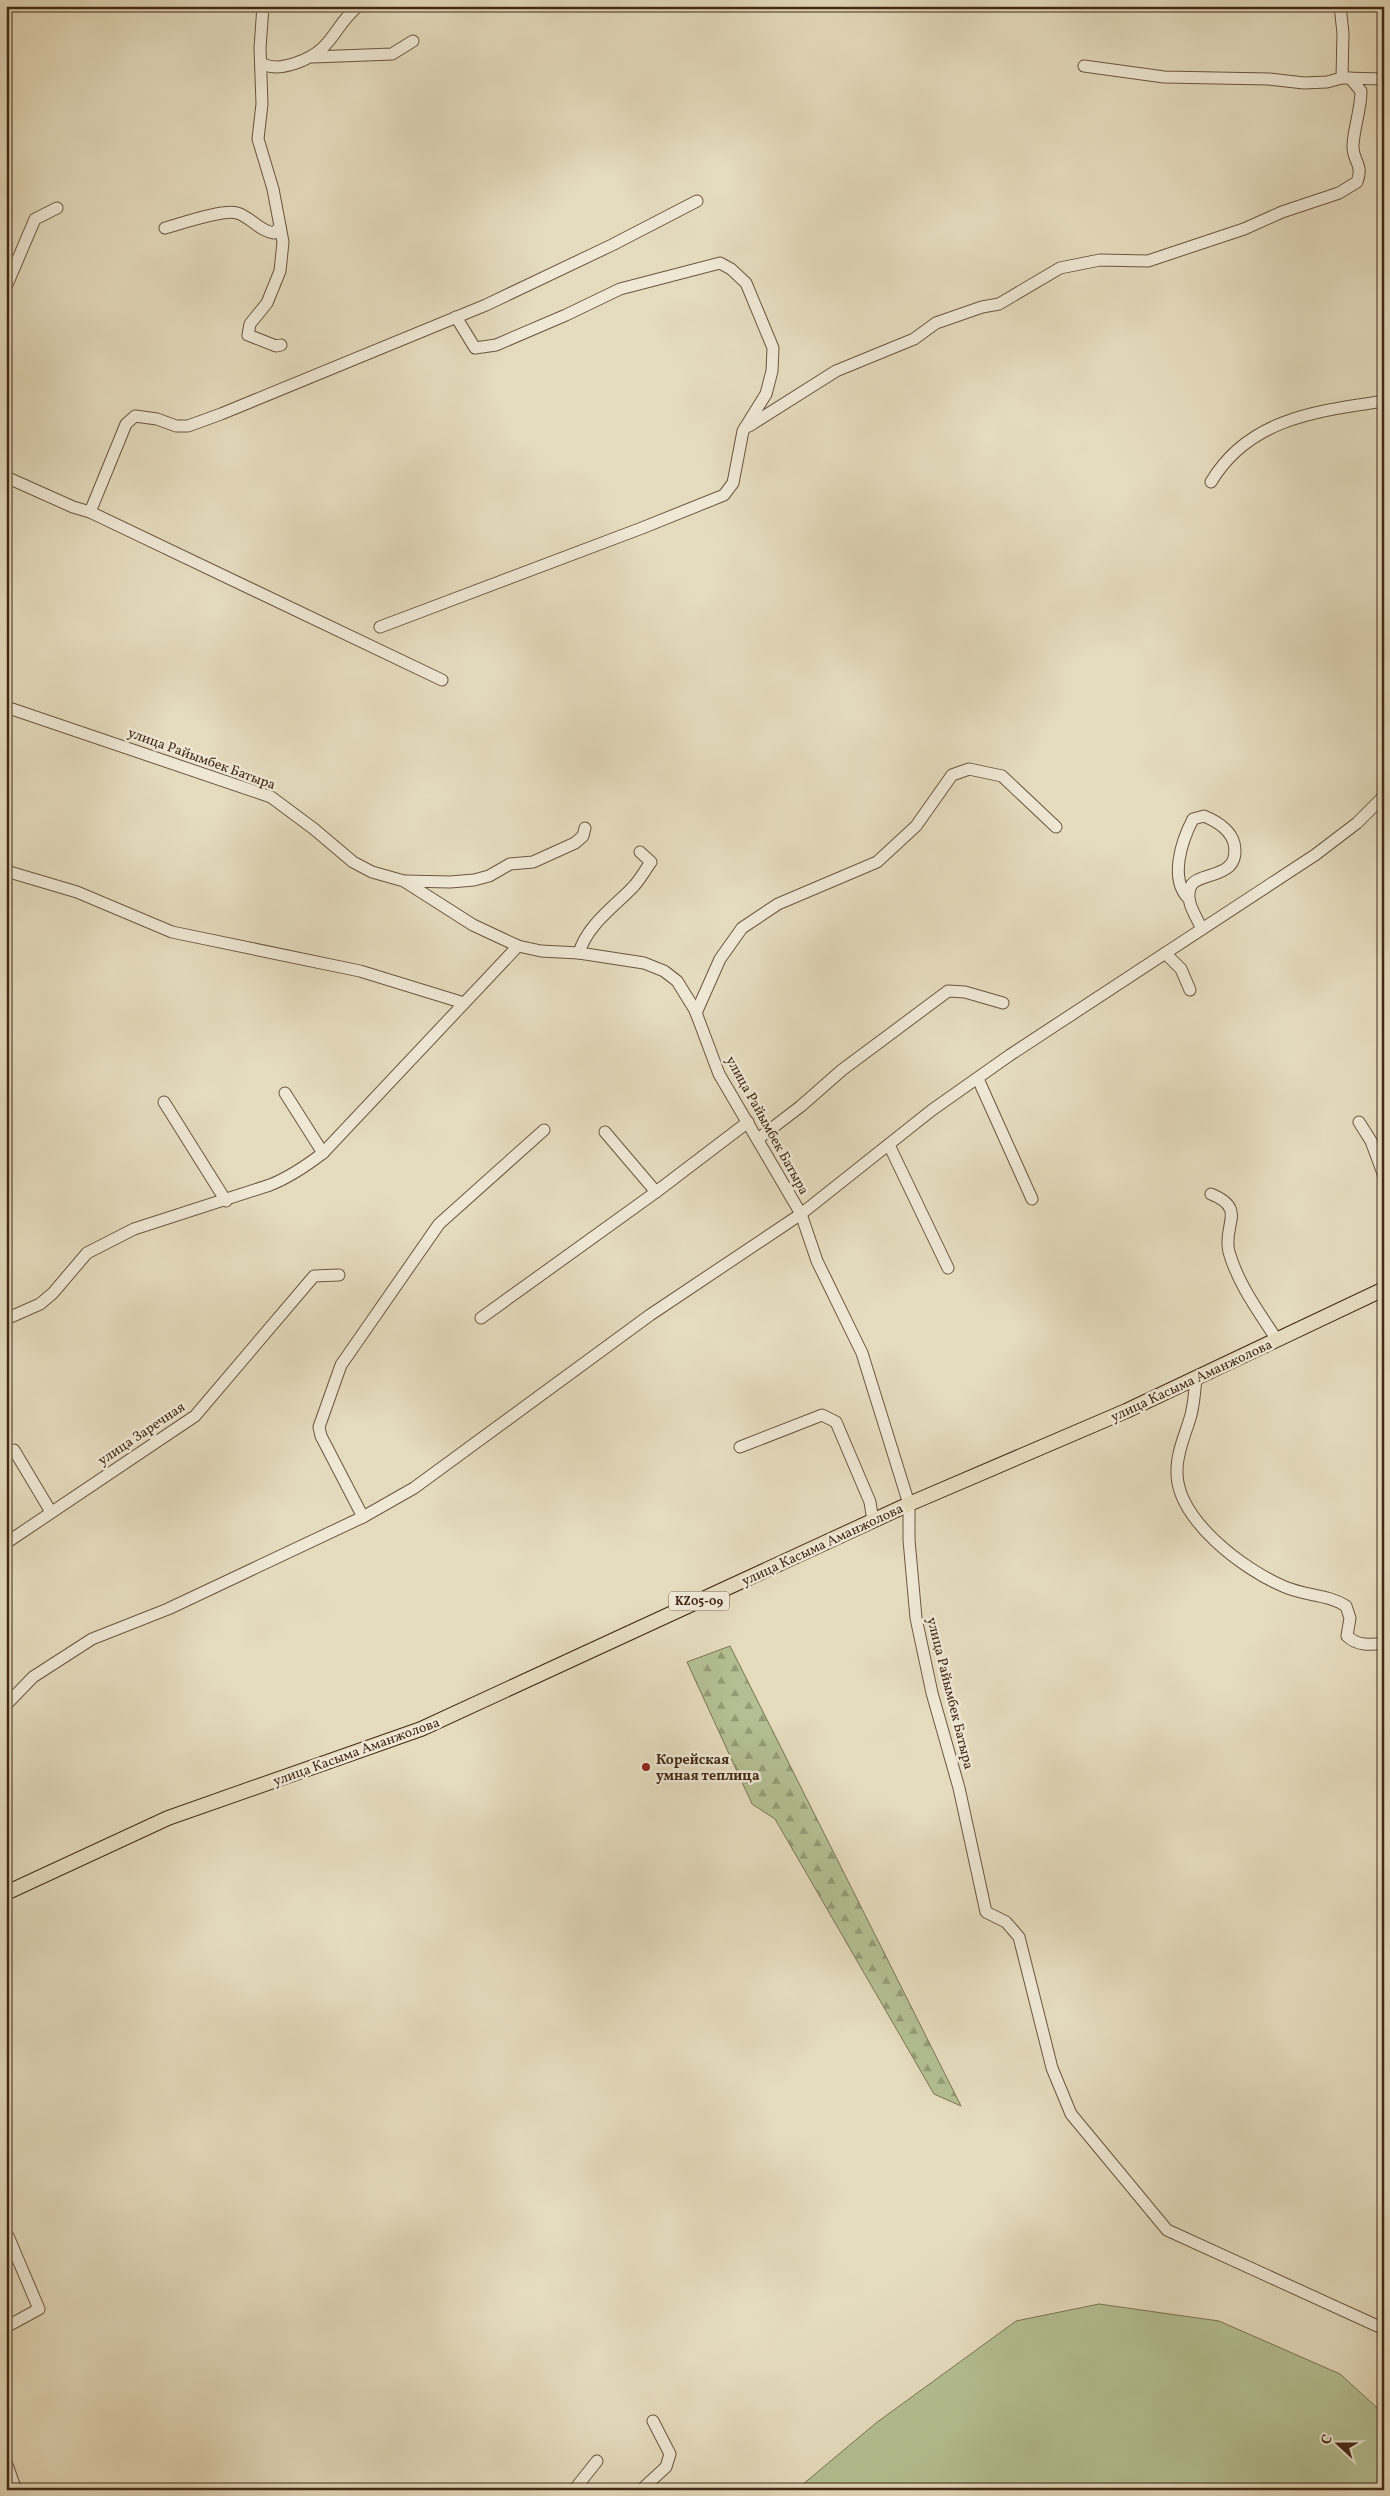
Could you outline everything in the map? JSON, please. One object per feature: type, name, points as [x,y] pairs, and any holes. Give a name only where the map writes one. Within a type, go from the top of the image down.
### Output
[{"type":"main road","name":"улица Касыма Аманжолова","points":[[6,1893],[168,1818],[421,1730],[909,1504],[1126,1411],[1384,1289]]},
{"type":"street","points":[[264,6],[260,48],[262,104],[258,139],[273,189],[283,242],[280,270],[267,303],[250,324],[248,335],[276,346],[281,345]]},
{"type":"street","points":[[313,57],[324,48],[358,6]]},
{"type":"street","points":[[748,426],[836,371],[906,343],[936,323],[982,307],[999,304],[1060,268],[1100,260],[1148,261],[1244,229],[1282,212],[1339,193],[1357,182],[1360,168],[1353,145],[1361,103],[1361,91],[1346,78],[1344,33],[1340,6]]},
{"type":"street","points":[[262,64],[272,68],[283,67],[313,57],[392,54],[413,41]]},
{"type":"street","points":[[1084,66],[1164,77],[1269,79],[1304,83],[1327,82],[1346,78],[1384,79]]},
{"type":"street","points":[[90,512],[126,424],[135,416],[157,419],[176,426],[188,426],[239,407],[486,305],[612,245],[696,201]]},
{"type":"street","points":[[6,287],[35,218],[57,208]]},
{"type":"street","points":[[165,228],[214,215],[236,213],[267,232],[274,233],[280,227]]},
{"type":"street","points":[[380,627],[634,532],[724,495],[733,483],[744,431],[766,394],[772,370],[774,348],[746,283],[731,269],[720,263],[620,289],[566,315],[496,344],[475,348],[456,316]]},
{"type":"street","points":[[1211,482],[1234,453],[1271,426],[1350,405],[1384,401]]},
{"type":"street","points":[[6,478],[73,507],[90,512],[442,680]]},
{"type":"street","name":"улица Райымбек Батыра","points":[[6,707],[272,798],[314,829],[353,862],[372,872],[404,881],[473,925],[518,946],[579,953],[644,964],[664,971],[677,981],[696,1013],[719,1074],[801,1214],[817,1261],[862,1353],[909,1504],[909,1540],[916,1618],[932,1693],[959,1788],[986,1912],[1006,1922],[1019,1937],[1052,2068],[1071,2114],[1167,2230],[1384,2329]]},
{"type":"street","points":[[696,1013],[720,959],[742,928],[778,904],[876,862],[916,826],[952,775],[969,769],[1002,776],[1056,827]]},
{"type":"street","points":[[6,1705],[33,1677],[92,1639],[168,1609],[363,1517],[414,1488],[650,1315],[801,1214],[932,1110],[1010,1055],[1315,855],[1357,823],[1383,799]]},
{"type":"street","points":[[1188,898],[1194,882],[1215,875],[1227,868],[1236,851],[1232,836],[1215,820],[1204,816],[1194,819],[1185,833],[1179,857],[1182,892],[1188,898],[1202,929]]},
{"type":"street","points":[[404,881],[450,882],[489,876],[510,864],[533,862],[575,843],[584,836],[585,828]]},
{"type":"street","points":[[579,953],[582,942],[596,924],[634,886],[651,862],[640,852]]},
{"type":"street","points":[[6,871],[77,892],[172,932],[360,971],[464,1003]]},
{"type":"street","points":[[6,1319],[40,1304],[53,1293],[87,1253],[134,1229],[226,1201],[291,1176],[323,1153],[518,946]]},
{"type":"street","points":[[1165,953],[1181,969],[1190,990]]},
{"type":"street","points":[[758,1139],[801,1106],[842,1070],[948,991],[966,992],[1003,1003]]},
{"type":"street","points":[[978,1079],[1032,1198]]},
{"type":"street","points":[[285,1093],[323,1153]]},
{"type":"street","points":[[164,1102],[226,1201]]},
{"type":"street","points":[[481,1318],[656,1192],[748,1122]]},
{"type":"street","points":[[1359,1122],[1371,1141],[1384,1176]]},
{"type":"street","points":[[363,1517],[321,1436],[319,1427],[341,1366],[439,1224],[544,1130]]},
{"type":"street","points":[[605,1132],[656,1192]]},
{"type":"street","points":[[889,1145],[948,1268]]},
{"type":"street","points":[[1211,1194],[1225,1200],[1232,1210],[1228,1249],[1237,1276],[1277,1340]]},
{"type":"street","name":"улица Заречная","points":[[6,1543],[195,1416],[314,1276],[338,1275]]},
{"type":"street","points":[[1196,1378],[1191,1415],[1177,1469],[1177,1487],[1204,1531],[1240,1561],[1287,1588],[1324,1595],[1346,1606],[1350,1618],[1347,1636],[1351,1640],[1370,1646],[1384,1643]]},
{"type":"street","points":[[740,1447],[822,1415],[836,1422],[870,1502],[873,1521]]},
{"type":"street","points":[[14,1450],[52,1512]]},
{"type":"street","points":[[6,2237],[8,2236],[39,2309],[6,2327]]},
{"type":"street","points":[[642,2490],[666,2467],[670,2454],[653,2421]]},
{"type":"street","points":[[579,2488],[597,2461]]},
{"type":"street","points":[[6,2462],[16,2490]]},
{"type":"green space","points":[[730,1646],[961,2106],[934,2094],[775,1819],[752,1804],[687,1662]]},
{"type":"green space","points":[[1099,2304],[1219,2321],[1340,2374],[1384,2414],[1384,2490],[796,2490],[876,2423],[1016,2321]]},
{"type":"place","name":"Корейская умная теплица","points":[[646,1767]]}]
